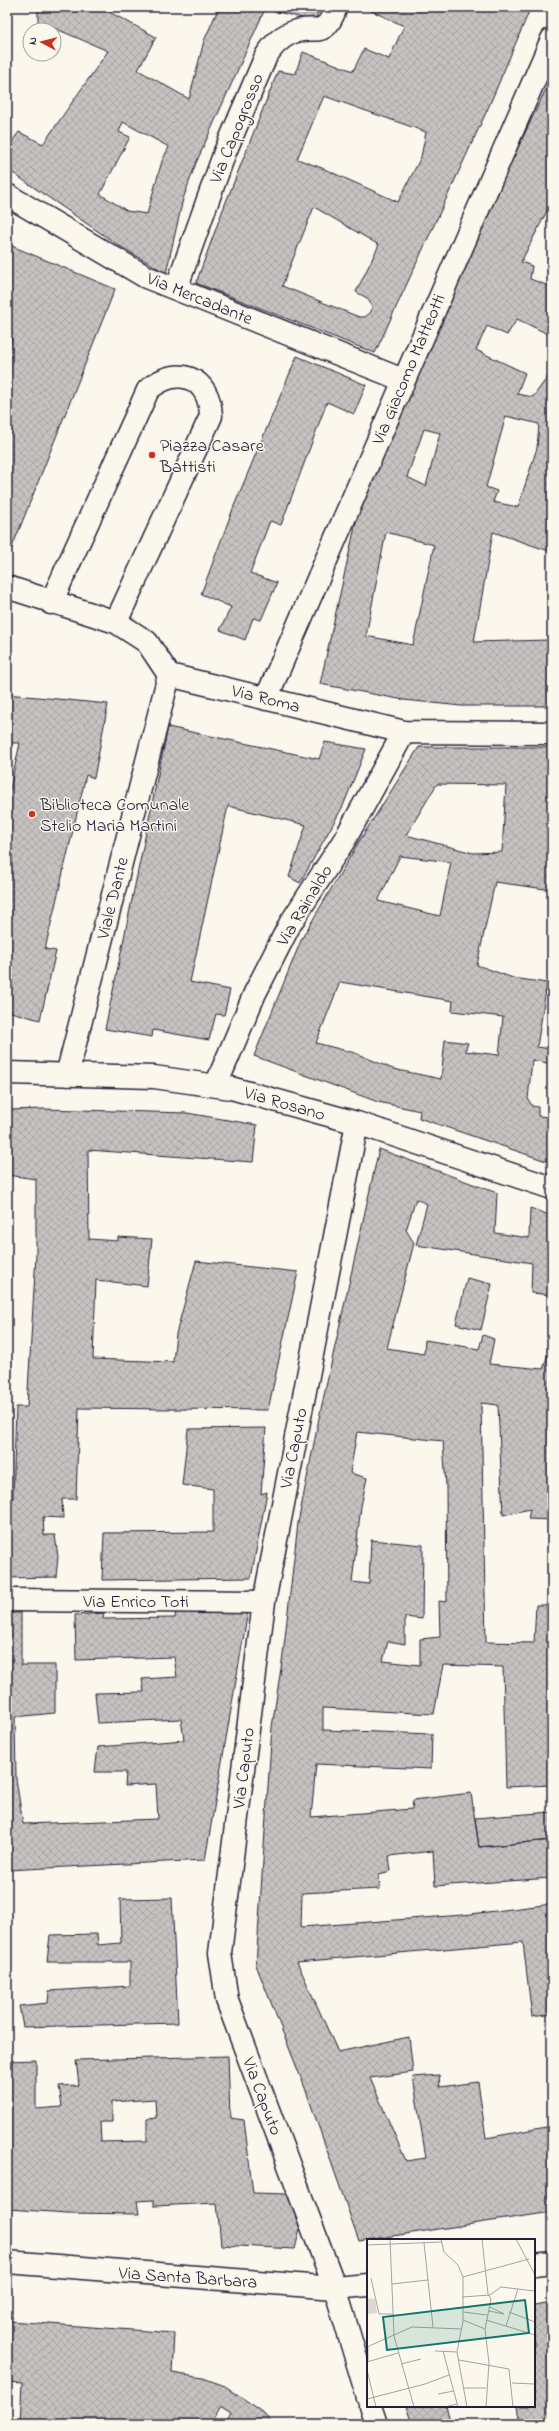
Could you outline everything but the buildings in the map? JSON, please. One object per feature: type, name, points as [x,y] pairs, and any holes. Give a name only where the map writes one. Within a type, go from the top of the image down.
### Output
[{"type":"street","name":"Via Capogrosso","points":[[176,289],[225,152],[266,56],[275,42],[292,33],[321,30],[331,21],[336,7]]},
{"type":"street","name":"Via Giacomo Matteotti","points":[[266,699],[552,39]]},
{"type":"street","name":"Via Mercadante","points":[[7,195],[146,277],[403,380]]},
{"type":"street","points":[[51,603],[148,390],[167,377],[179,376],[190,378],[200,384],[207,393],[211,416],[116,622]]},
{"type":"street","points":[[7,587],[51,603],[116,622],[147,642],[169,675]]},
{"type":"street","name":"Via Roma","points":[[169,675],[404,732],[552,733]]},
{"type":"street","name":"Viale Dante","points":[[67,1075],[169,675]]},
{"type":"street","name":"Via Rainaldo","points":[[216,1085],[255,993],[290,924],[344,839],[404,732]]},
{"type":"street","name":"Via Rosano","points":[[7,1073],[154,1077],[216,1085],[358,1123],[552,1188]]},
{"type":"street","name":"Via Caputo","points":[[358,1123],[264,1602],[220,1953],[227,2000],[335,2288],[367,2395]]},
{"type":"street","name":"Via Enrico Toti","points":[[7,1600],[264,1602]]},
{"type":"street","name":"Via Santa Barbara","points":[[7,2262],[335,2288],[367,2285]]},
{"type":"street","points":[[535,2265],[552,2263]]},
{"type":"street","points":[[370,2407],[376,2424]]},
{"type":"place","name":"Piazza Casare Battisti","points":[[152,455]]},
{"type":"place","name":"Biblioteca Comunale Stelio Maria Martini","points":[[32,814]]}]
